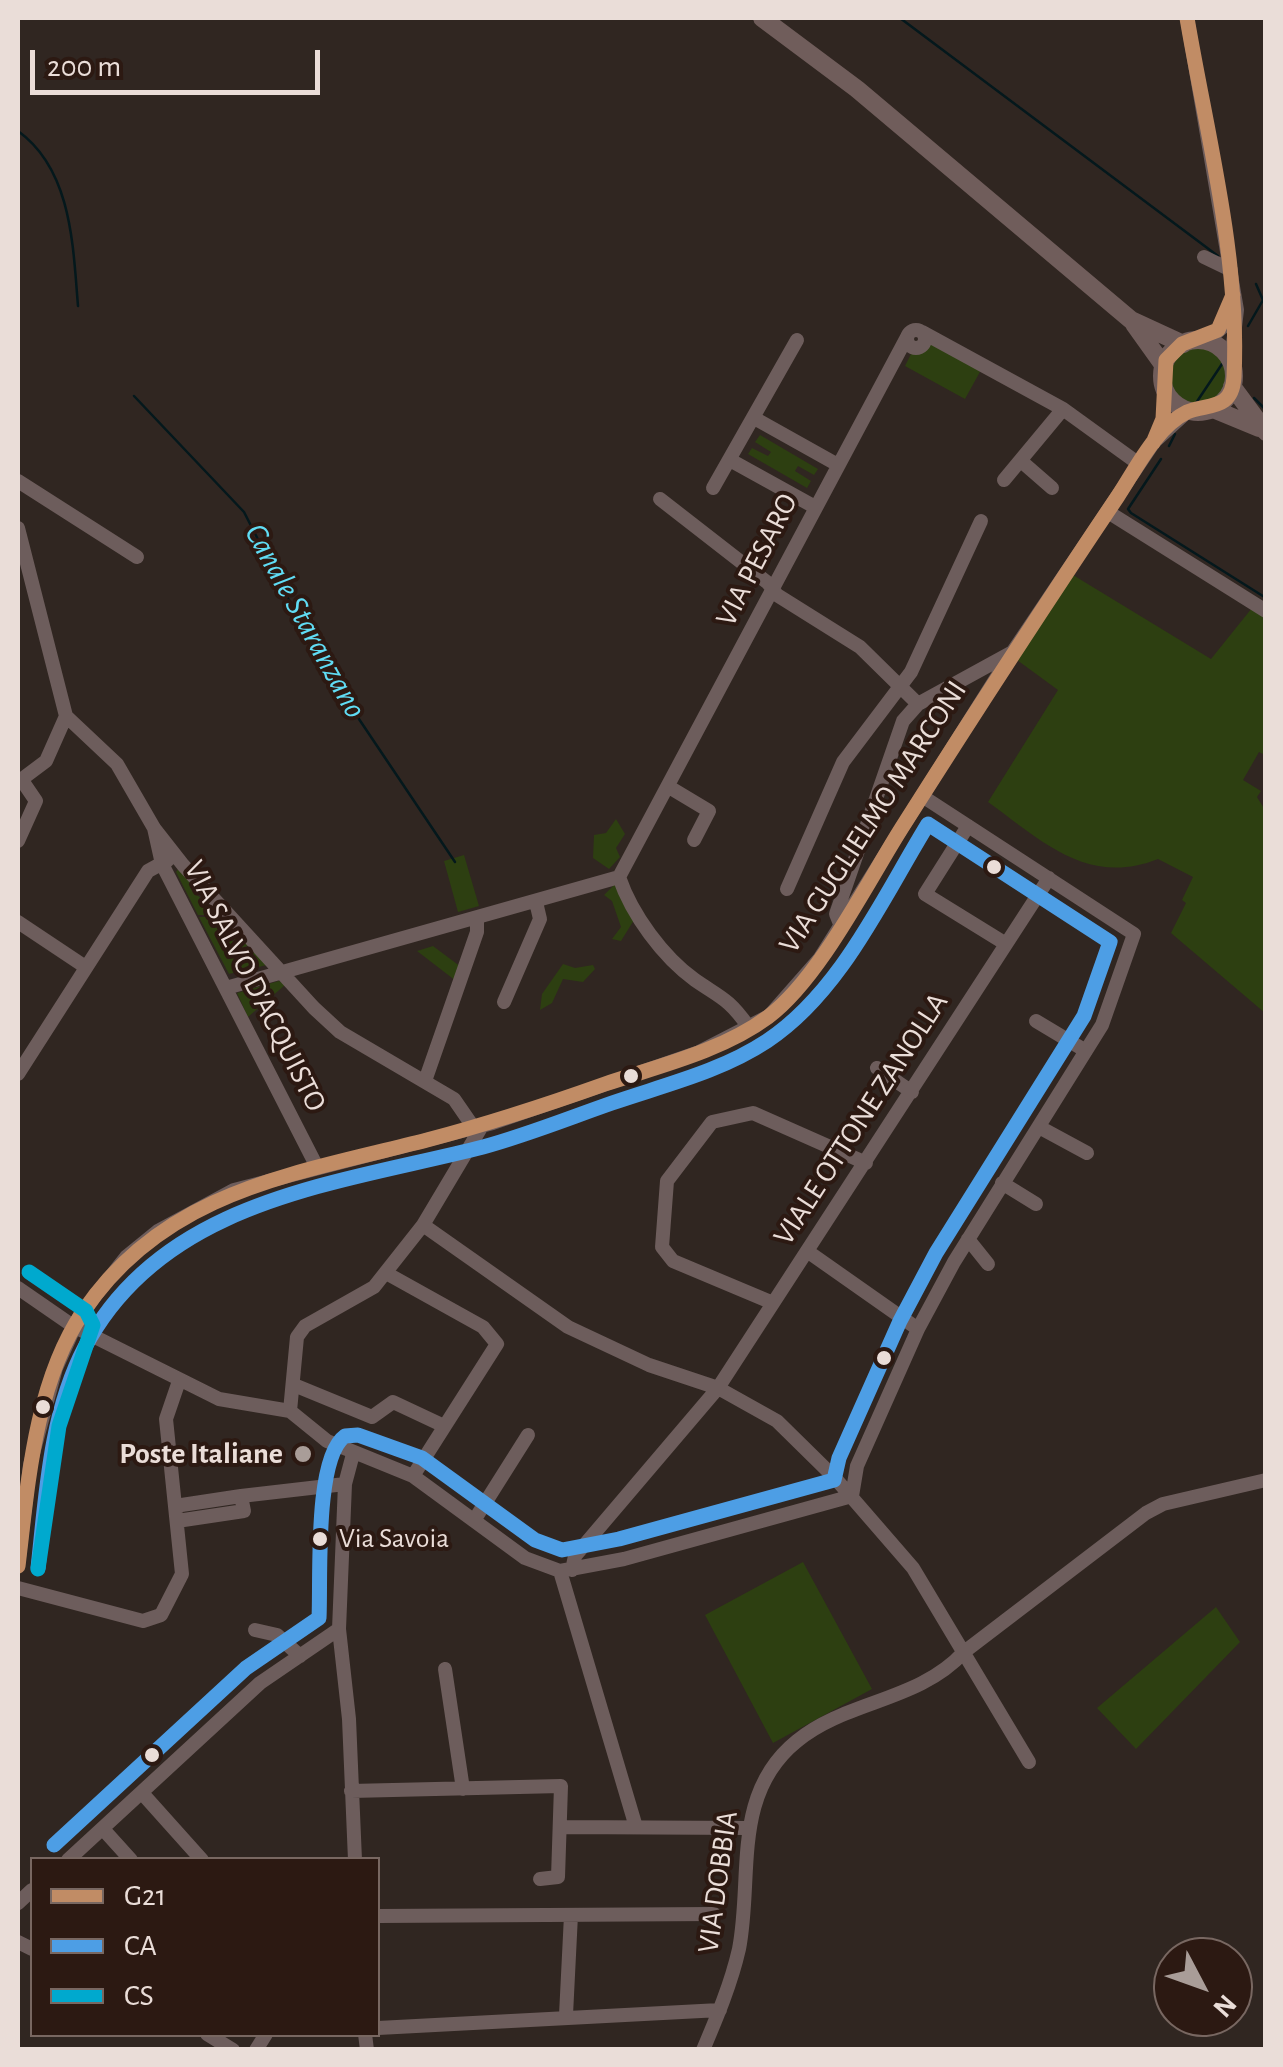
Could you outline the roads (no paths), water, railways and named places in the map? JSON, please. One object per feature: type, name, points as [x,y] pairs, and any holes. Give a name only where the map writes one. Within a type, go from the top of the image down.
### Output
[{"type":"main road","points":[[762,18],[856,88],[1131,320],[1164,366],[1167,394],[1188,410],[1213,408],[1264,431]]},
{"type":"main road","points":[[1131,320],[1182,344],[1207,342],[1230,360],[1232,386],[1264,431]]},
{"type":"main road","points":[[1164,366],[1182,344]]},
{"type":"main road","points":[[1213,408],[1232,386]]},
{"type":"street","points":[[1187,18],[1232,270],[1237,310],[1230,360]]},
{"type":"street","points":[[1204,256],[1232,270]]},
{"type":"street","points":[[1207,342],[1224,324],[1234,292]]},
{"type":"street","name":"VIA PESARO","points":[[620,877],[838,465],[896,359],[914,339],[1063,409]]},
{"type":"street","points":[[713,488],[798,340]]},
{"type":"street","name":"VIA GUGLIELMO MARCONI","points":[[1161,432],[1167,394]]},
{"type":"street","points":[[1004,480],[1063,409],[1139,464]]},
{"type":"street","name":"VIA GUGLIELMO MARCONI","points":[[18,1566],[20,1529],[38,1422],[73,1326],[126,1256],[158,1231],[234,1190],[478,1127],[699,1052],[769,1016],[820,958],[1012,653],[1161,432],[1188,410]]},
{"type":"street","points":[[754,418],[838,465]]},
{"type":"street","points":[[730,460],[815,508]]},
{"type":"street","points":[[1021,462],[1052,488]]},
{"type":"street","points":[[18,482],[136,556]]},
{"type":"street","points":[[660,500],[773,590],[860,647],[918,704]]},
{"type":"street","points":[[1108,512],[1266,612]]},
{"type":"street","points":[[787,890],[843,762],[882,714],[898,683],[911,672],[981,521]]},
{"type":"street","points":[[18,528],[66,716],[125,774],[154,828],[176,856],[340,1032],[425,1081],[464,1109],[478,1127],[424,1225],[386,1273],[355,1301],[305,1326],[297,1337],[290,1412]]},
{"type":"street","points":[[840,924],[836,914],[904,722],[918,704],[1012,653]]},
{"type":"street","points":[[18,841],[36,801],[19,780],[46,761],[66,716]]},
{"type":"street","points":[[669,787],[708,812],[694,840]]},
{"type":"street","points":[[852,1496],[856,1466],[918,1329],[968,1239],[1102,1025],[1134,934],[922,796]]},
{"type":"street","points":[[968,826],[925,894],[1006,944]]},
{"type":"street","name":"VIA SALVO D'ACQUISTO","points":[[154,828],[162,864],[316,1167]]},
{"type":"street","points":[[18,1074],[148,872],[176,856]]},
{"type":"street","points":[[226,988],[620,877],[664,953],[695,980],[729,999],[748,1026]]},
{"type":"street","name":"VIALE OTTONE ZANOLLA","points":[[566,1571],[718,1388],[1049,878]]},
{"type":"street","points":[[504,1002],[540,920],[536,902]]},
{"type":"street","points":[[425,1081],[477,932],[477,918]]},
{"type":"street","points":[[18,922],[84,966]]},
{"type":"street","points":[[1036,1021],[1086,1051]]},
{"type":"street","points":[[877,1068],[912,1092]]},
{"type":"street","points":[[773,1304],[673,1260],[662,1246],[668,1181],[688,1150],[712,1122],[753,1112],[866,1163]]},
{"type":"street","points":[[1039,1126],[1087,1154]]},
{"type":"street","points":[[1002,1184],[1036,1204]]},
{"type":"street","points":[[424,1225],[568,1327],[650,1365],[718,1388],[777,1421],[852,1496],[913,1568],[1029,1762]]},
{"type":"street","points":[[968,1239],[988,1264]]},
{"type":"street","points":[[807,1251],[918,1329]]},
{"type":"street","points":[[386,1273],[496,1339],[412,1476]]},
{"type":"street","points":[[18,1288],[73,1326],[179,1381],[219,1399],[290,1412],[327,1441],[412,1476],[526,1558],[566,1571],[852,1496]]},
{"type":"street","points":[[18,1588],[143,1621],[161,1615],[182,1574],[166,1419],[179,1381]]},
{"type":"street","points":[[294,1384],[372,1416],[393,1402],[442,1425]]},
{"type":"street","points":[[475,1519],[528,1435]]},
{"type":"street","points":[[352,1454],[345,1484],[339,1629],[355,1857]]},
{"type":"street","points":[[835,1478],[856,1466]]},
{"type":"street","name":"VIA DOBBIA","points":[[702,2050],[720,2010],[740,1945],[748,1828],[765,1784],[796,1741],[929,1682],[1146,1513],[1163,1504],[1266,1480]]},
{"type":"street","points":[[176,1514],[242,1496],[345,1484]]},
{"type":"street","points":[[566,1571],[636,1828]]},
{"type":"street","points":[[71,1857],[260,1683],[339,1629]]},
{"type":"street","points":[[255,1630],[277,1636],[300,1656]]},
{"type":"street","points":[[445,1669],[464,1789]]},
{"type":"street","points":[[351,1792],[560,1786],[558,1877],[540,1879]]},
{"type":"street","points":[[142,1793],[199,1857]]},
{"type":"street","points":[[560,1826],[748,1828]]},
{"type":"street","points":[[103,1829],[128,1857]]},
{"type":"street","points":[[380,1916],[714,1914]]},
{"type":"street","points":[[566,2015],[571,1915]]},
{"type":"street","points":[[380,2028],[566,2015],[720,2010]]},
{"type":"waterway","points":[[900,18],[1218,256]]},
{"type":"waterway","name":"Canale Staranzano","points":[[18,131],[36,147],[59,188],[71,235],[78,306]]},
{"type":"waterway","points":[[1248,326],[1263,300],[1256,284]]},
{"type":"waterway","points":[[1194,406],[1222,364]]},
{"type":"waterway","name":"Canale Staranzano","points":[[134,396],[244,512],[320,661],[455,862]]},
{"type":"waterway","points":[[1254,398],[1266,410]]},
{"type":"waterway","points":[[1169,446],[1175,434]]},
{"type":"waterway","points":[[1161,459],[1128,509],[1131,513],[1266,598]]},
{"type":"place","name":"Poste Italiane","points":[[303,1454]]},
{"type":"place","name":"Via Savoia","points":[[320,1539]]}]
